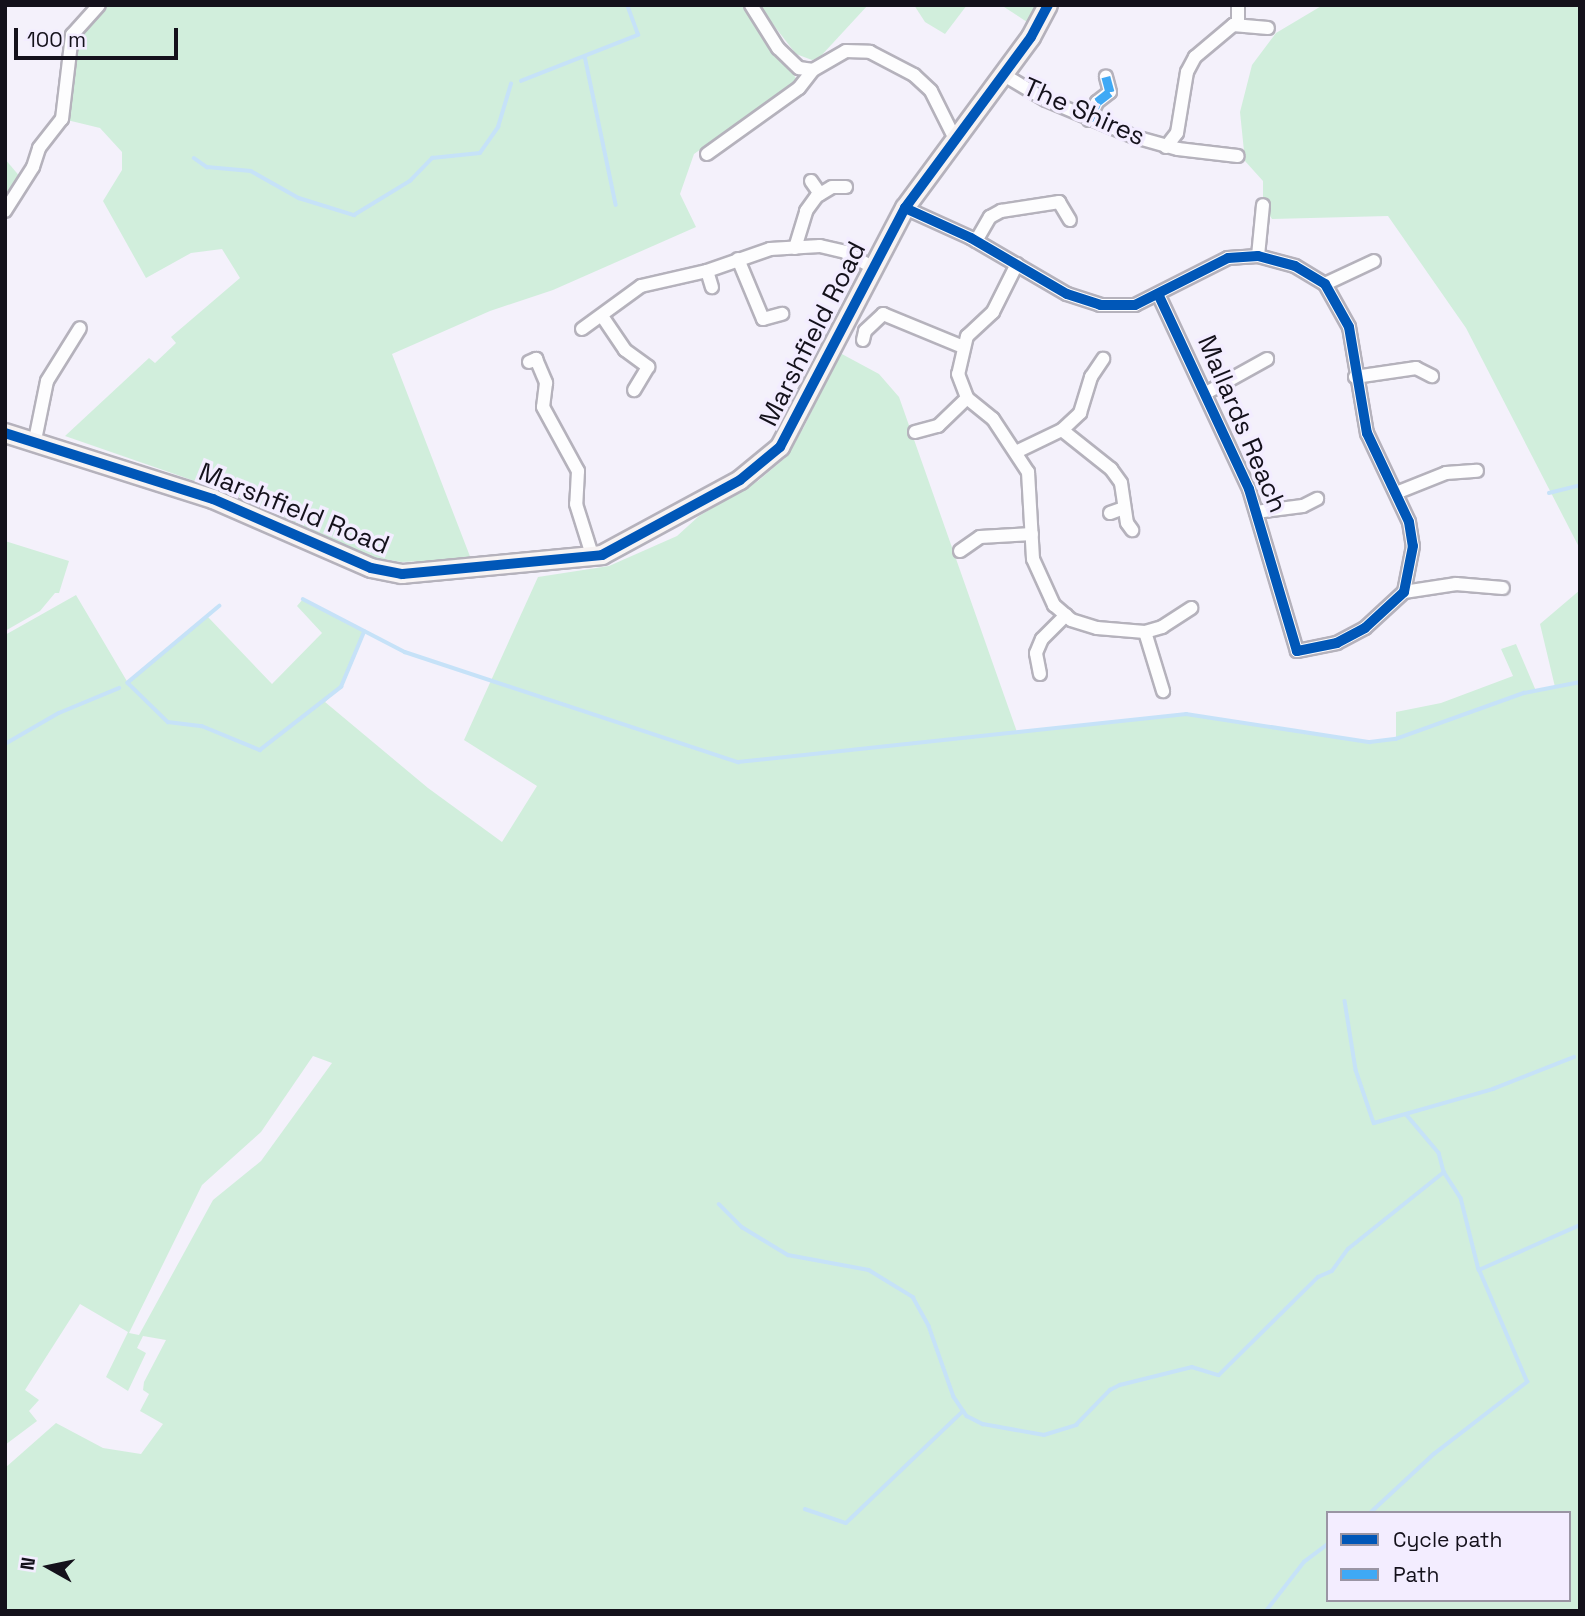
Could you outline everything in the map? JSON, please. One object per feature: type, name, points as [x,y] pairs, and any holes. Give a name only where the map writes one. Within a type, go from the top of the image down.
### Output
[{"type":"street","points":[[5,211],[33,167],[39,148],[62,119],[72,35],[99,5]]},
{"type":"street","points":[[751,5],[778,48],[799,68],[813,70]]},
{"type":"street","name":"Marshfield Road","points":[[5,433],[35,440],[213,499],[379,569],[402,574],[593,558],[740,480],[769,459],[791,430],[872,267],[905,208],[954,137],[1003,75],[1048,5]]},
{"type":"street","points":[[1238,5],[1238,24],[1268,27]]},
{"type":"street","name":"The Shires","points":[[1166,146],[1177,133],[1186,72],[1195,57],[1238,24]]},
{"type":"street","points":[[708,154],[799,88],[813,70],[846,51],[870,52],[895,62],[931,90],[954,137]]},
{"type":"street","name":"The Shires","points":[[1003,75],[1089,120],[1166,146],[1238,156]]},
{"type":"street","points":[[1089,120],[1096,95],[1110,92],[1105,77]]},
{"type":"street","points":[[811,181],[820,194]]},
{"type":"street","points":[[795,248],[806,211],[820,194],[832,187],[846,187]]},
{"type":"street","points":[[976,241],[990,217],[1001,211],[1059,202],[1070,220]]},
{"type":"street","points":[[1258,256],[1263,205]]},
{"type":"street","points":[[905,208],[976,241],[1067,294],[1100,305],[1135,305],[1228,258],[1258,256],[1295,266],[1325,285],[1349,327],[1355,377],[1367,433],[1409,522],[1413,546],[1404,592],[1456,584],[1503,588]]},
{"type":"street","points":[[582,330],[641,286],[707,271],[738,259],[795,248],[845,252],[872,267]]},
{"type":"street","points":[[738,259],[763,319],[782,314]]},
{"type":"street","points":[[1325,285],[1374,261]]},
{"type":"street","points":[[1017,264],[993,312],[967,336],[958,374],[967,397],[993,419],[1028,472],[1033,559],[1054,605],[1066,615],[1097,628],[1145,632],[1162,628],[1191,608]]},
{"type":"street","points":[[707,271],[712,288]]},
{"type":"street","name":"Mallards Reach","points":[[1158,294],[1206,393],[1256,512],[1297,651],[1337,643],[1365,628],[1404,592]]},
{"type":"street","points":[[863,340],[865,331],[883,314],[963,347]]},
{"type":"street","points":[[602,316],[625,349],[648,367],[634,390]]},
{"type":"street","points":[[35,440],[41,378],[80,328]]},
{"type":"street","points":[[529,362],[536,359],[546,383],[543,407],[578,471],[576,505],[593,558]]},
{"type":"street","points":[[1016,452],[1062,430],[1080,412],[1091,377],[1103,359]]},
{"type":"street","name":"Mallards Reach","points":[[1206,393],[1267,359]]},
{"type":"street","points":[[1355,377],[1416,369],[1432,376]]},
{"type":"street","points":[[915,432],[938,426],[967,397]]},
{"type":"street","points":[[938,426],[944,438]]},
{"type":"street","points":[[1062,430],[1111,469],[1121,483],[1132,530]]},
{"type":"street","points":[[1395,493],[1446,473],[1477,471]]},
{"type":"street","name":"Mallards Reach","points":[[1256,512],[1303,506],[1317,499]]},
{"type":"street","points":[[1110,513],[1125,508]]},
{"type":"street","points":[[960,551],[978,531],[1032,534]]},
{"type":"street","points":[[1040,674],[1036,653],[1042,639],[1066,615]]},
{"type":"street","points":[[1145,632],[1161,669],[1163,691]]},
{"type":"green space","points":[[106,5],[743,5],[798,81],[694,154],[680,194],[696,227],[553,290],[490,311],[392,354],[471,559],[401,562],[372,557],[235,495],[65,436],[149,358],[155,363],[176,343],[171,337],[240,278],[222,249],[191,253],[146,278],[103,201],[122,170],[122,152],[100,128],[67,120],[76,41],[85,24]]},
{"type":"green space","points":[[758,5],[868,5],[820,57],[812,60],[796,54]]},
{"type":"green space","points":[[914,5],[967,5],[945,34],[925,22]]},
{"type":"green space","points":[[1001,5],[1037,5],[1027,22]]},
{"type":"green space","points":[[1323,5],[1580,5],[1580,549],[1466,328],[1388,216],[1272,219],[1263,205],[1263,181],[1245,161],[1240,112],[1252,65],[1276,33]]},
{"type":"green space","points":[[5,159],[21,178],[5,205]]},
{"type":"green space","points":[[840,353],[879,374],[899,397],[1017,732],[1186,714],[1370,742],[1396,739],[1396,712],[1441,703],[1513,676],[1501,649],[1516,644],[1536,691],[1555,687],[1540,624],[1580,590],[1580,1611],[5,1611],[5,1468],[56,1423],[103,1448],[141,1454],[163,1424],[140,1411],[149,1394],[143,1390],[144,1382],[166,1340],[143,1336],[137,1348],[146,1353],[128,1391],[106,1377],[128,1332],[80,1304],[25,1390],[39,1400],[29,1411],[37,1421],[5,1445],[5,635],[76,595],[128,683],[208,617],[272,684],[322,633],[297,606],[303,599],[364,632],[341,687],[325,702],[428,788],[502,842],[537,786],[464,740],[538,577],[609,566],[677,536],[699,516],[758,481],[785,458],[804,427]],"holes":[[[313,1056],[332,1063],[261,1161],[213,1200],[139,1335],[129,1333],[202,1185],[261,1132]]]},
{"type":"green space","points":[[5,541],[69,561],[59,593],[55,593],[40,611],[5,631]]},
{"type":"waterway","points":[[521,81],[638,35],[627,5]]},
{"type":"waterway","points":[[585,56],[616,205]]},
{"type":"waterway","points":[[194,158],[207,167],[251,171],[299,198],[354,215],[410,181],[432,158],[480,153],[498,127],[511,84]]},
{"type":"waterway","points":[[1549,493],[1580,485]]},
{"type":"waterway","points":[[303,599],[405,652],[738,762],[1186,714],[1370,742],[1396,739],[1524,693],[1580,682]]},
{"type":"waterway","points":[[220,606],[128,683],[168,722],[202,726],[260,750],[341,687],[364,632]]},
{"type":"waterway","points":[[5,744],[59,713],[119,688]]},
{"type":"waterway","points":[[1345,1001],[1356,1070],[1374,1123],[1493,1089],[1574,1057]]},
{"type":"waterway","points":[[1406,1114],[1439,1153],[1444,1172],[1461,1198],[1479,1270]]},
{"type":"waterway","points":[[719,1204],[742,1227],[788,1255],[869,1270],[913,1297],[929,1326],[954,1397],[967,1416],[983,1424],[1044,1435],[1076,1425],[1110,1390],[1120,1385],[1192,1367],[1219,1375],[1318,1277],[1332,1271],[1348,1249],[1444,1172]]},
{"type":"waterway","points":[[1372,1511],[1434,1454],[1527,1382],[1479,1270],[1580,1225]]},
{"type":"waterway","points":[[805,1509],[846,1523],[963,1411]]},
{"type":"waterway","points":[[1266,1611],[1304,1562],[1326,1546]]},
{"type":"marked path","points":[[1089,120],[1097,102],[1110,92],[1106,77]]},
{"type":"cycle path","points":[[5,433],[213,499],[371,568],[402,574],[602,555],[740,480],[780,447],[905,208],[1031,37],[1048,5]]},
{"type":"cycle path","points":[[905,208],[971,238],[1067,294],[1100,305],[1135,305],[1228,258],[1258,256],[1295,266],[1325,284],[1349,327],[1367,433],[1409,522],[1413,546],[1404,592],[1365,628],[1337,643],[1297,651],[1249,489],[1158,294]]}]
